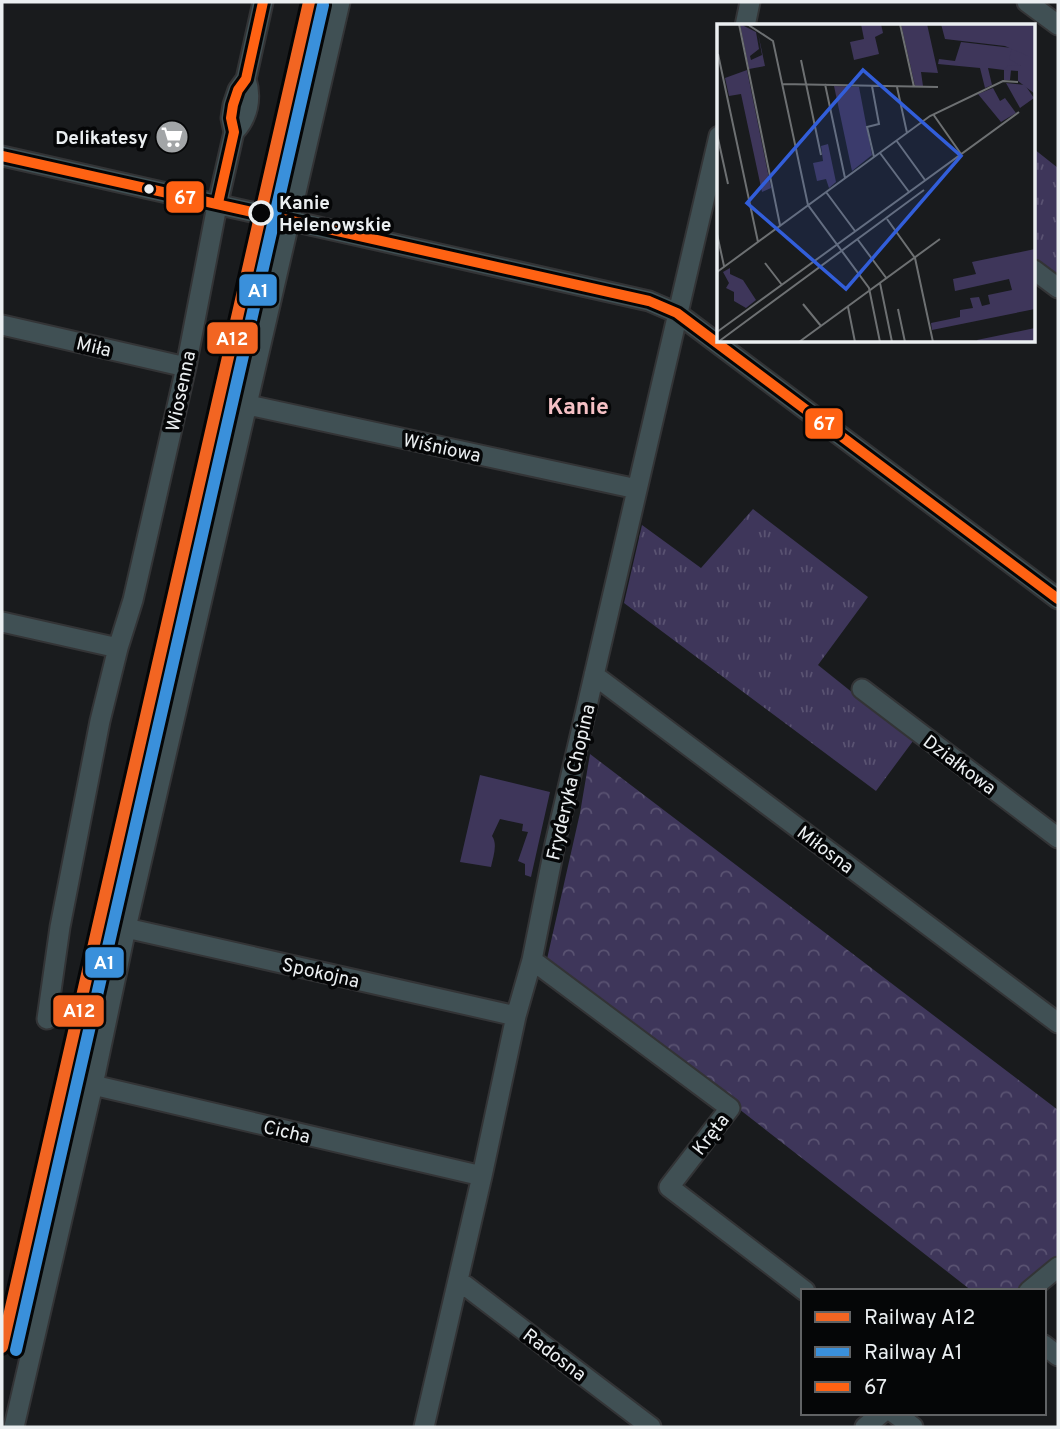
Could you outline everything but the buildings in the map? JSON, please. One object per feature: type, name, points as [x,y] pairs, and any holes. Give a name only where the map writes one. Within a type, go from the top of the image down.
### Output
[{"type":"street","name":"Wiosenna","points":[[47,1019],[65,902],[100,721],[133,600],[186,367],[234,132],[243,122],[248,105],[246,79],[263,2]]},
{"type":"street","points":[[14,1427],[93,1085],[126,928],[340,2]]},
{"type":"street","points":[[745,24],[750,2]]},
{"type":"street","points":[[1027,2],[1058,26]]},
{"type":"street","name":"Fryderyka Chopina","points":[[424,1427],[516,1016],[532,960],[551,861],[717,144]]},
{"type":"street","points":[[2,156],[649,301],[677,313],[1058,599]]},
{"type":"street","points":[[1036,272],[1058,288]]},
{"type":"street","name":"Miła","points":[[2,325],[186,367]]},
{"type":"street","name":"Wiśniowa","points":[[248,405],[637,489]]},
{"type":"street","points":[[2,622],[118,648]]},
{"type":"street","name":"Miłosna","points":[[594,675],[1058,1023]]},
{"type":"street","name":"Działkowa","points":[[862,689],[1058,838]]},
{"type":"street","name":"Spokojna","points":[[126,928],[516,1016]]},
{"type":"street","name":"Kręta","points":[[532,960],[730,1108],[669,1187],[801,1289]]},
{"type":"street","name":"Cicha","points":[[93,1085],[482,1176]]},
{"type":"street","points":[[1031,1289],[1058,1267]]},
{"type":"street","name":"Radosna","points":[[458,1280],[651,1427]]},
{"type":"street","points":[[865,1427],[880,1415]]},
{"type":"street","points":[[897,1415],[913,1427]]},
{"type":"green space","points":[[1036,151],[1058,168],[1058,278],[1036,261]]},
{"type":"green space","points":[[753,509],[868,597],[818,665],[913,741],[876,791],[624,603],[642,525],[701,568]]},
{"type":"green space","points":[[590,754],[1058,1110],[1058,1257],[1019,1289],[969,1289],[547,959],[580,813]]},
{"type":"green space","points":[[480,775],[550,792],[531,877],[525,875],[525,864],[518,861],[528,832],[522,831],[523,824],[500,819],[492,836],[495,847],[491,867],[460,862]]},
{"type":"rail line","name":"A12","points":[[2,1347],[309,2]]},
{"type":"rail line","name":"A1","points":[[16,1350],[323,5]]},
{"type":"transit line","name":"67","points":[[218,203],[234,132],[231,118],[233,105],[238,90],[246,79],[263,2]]},
{"type":"transit line","name":"67","points":[[2,156],[649,301],[677,313],[1058,599]]},
{"type":"place","name":"Delikatesy","points":[[172,137]]},
{"type":"place","name":"Kanie Helenowskie","points":[[261,213]]},
{"type":"district","name":"Kanie","points":[[578,406]]}]
